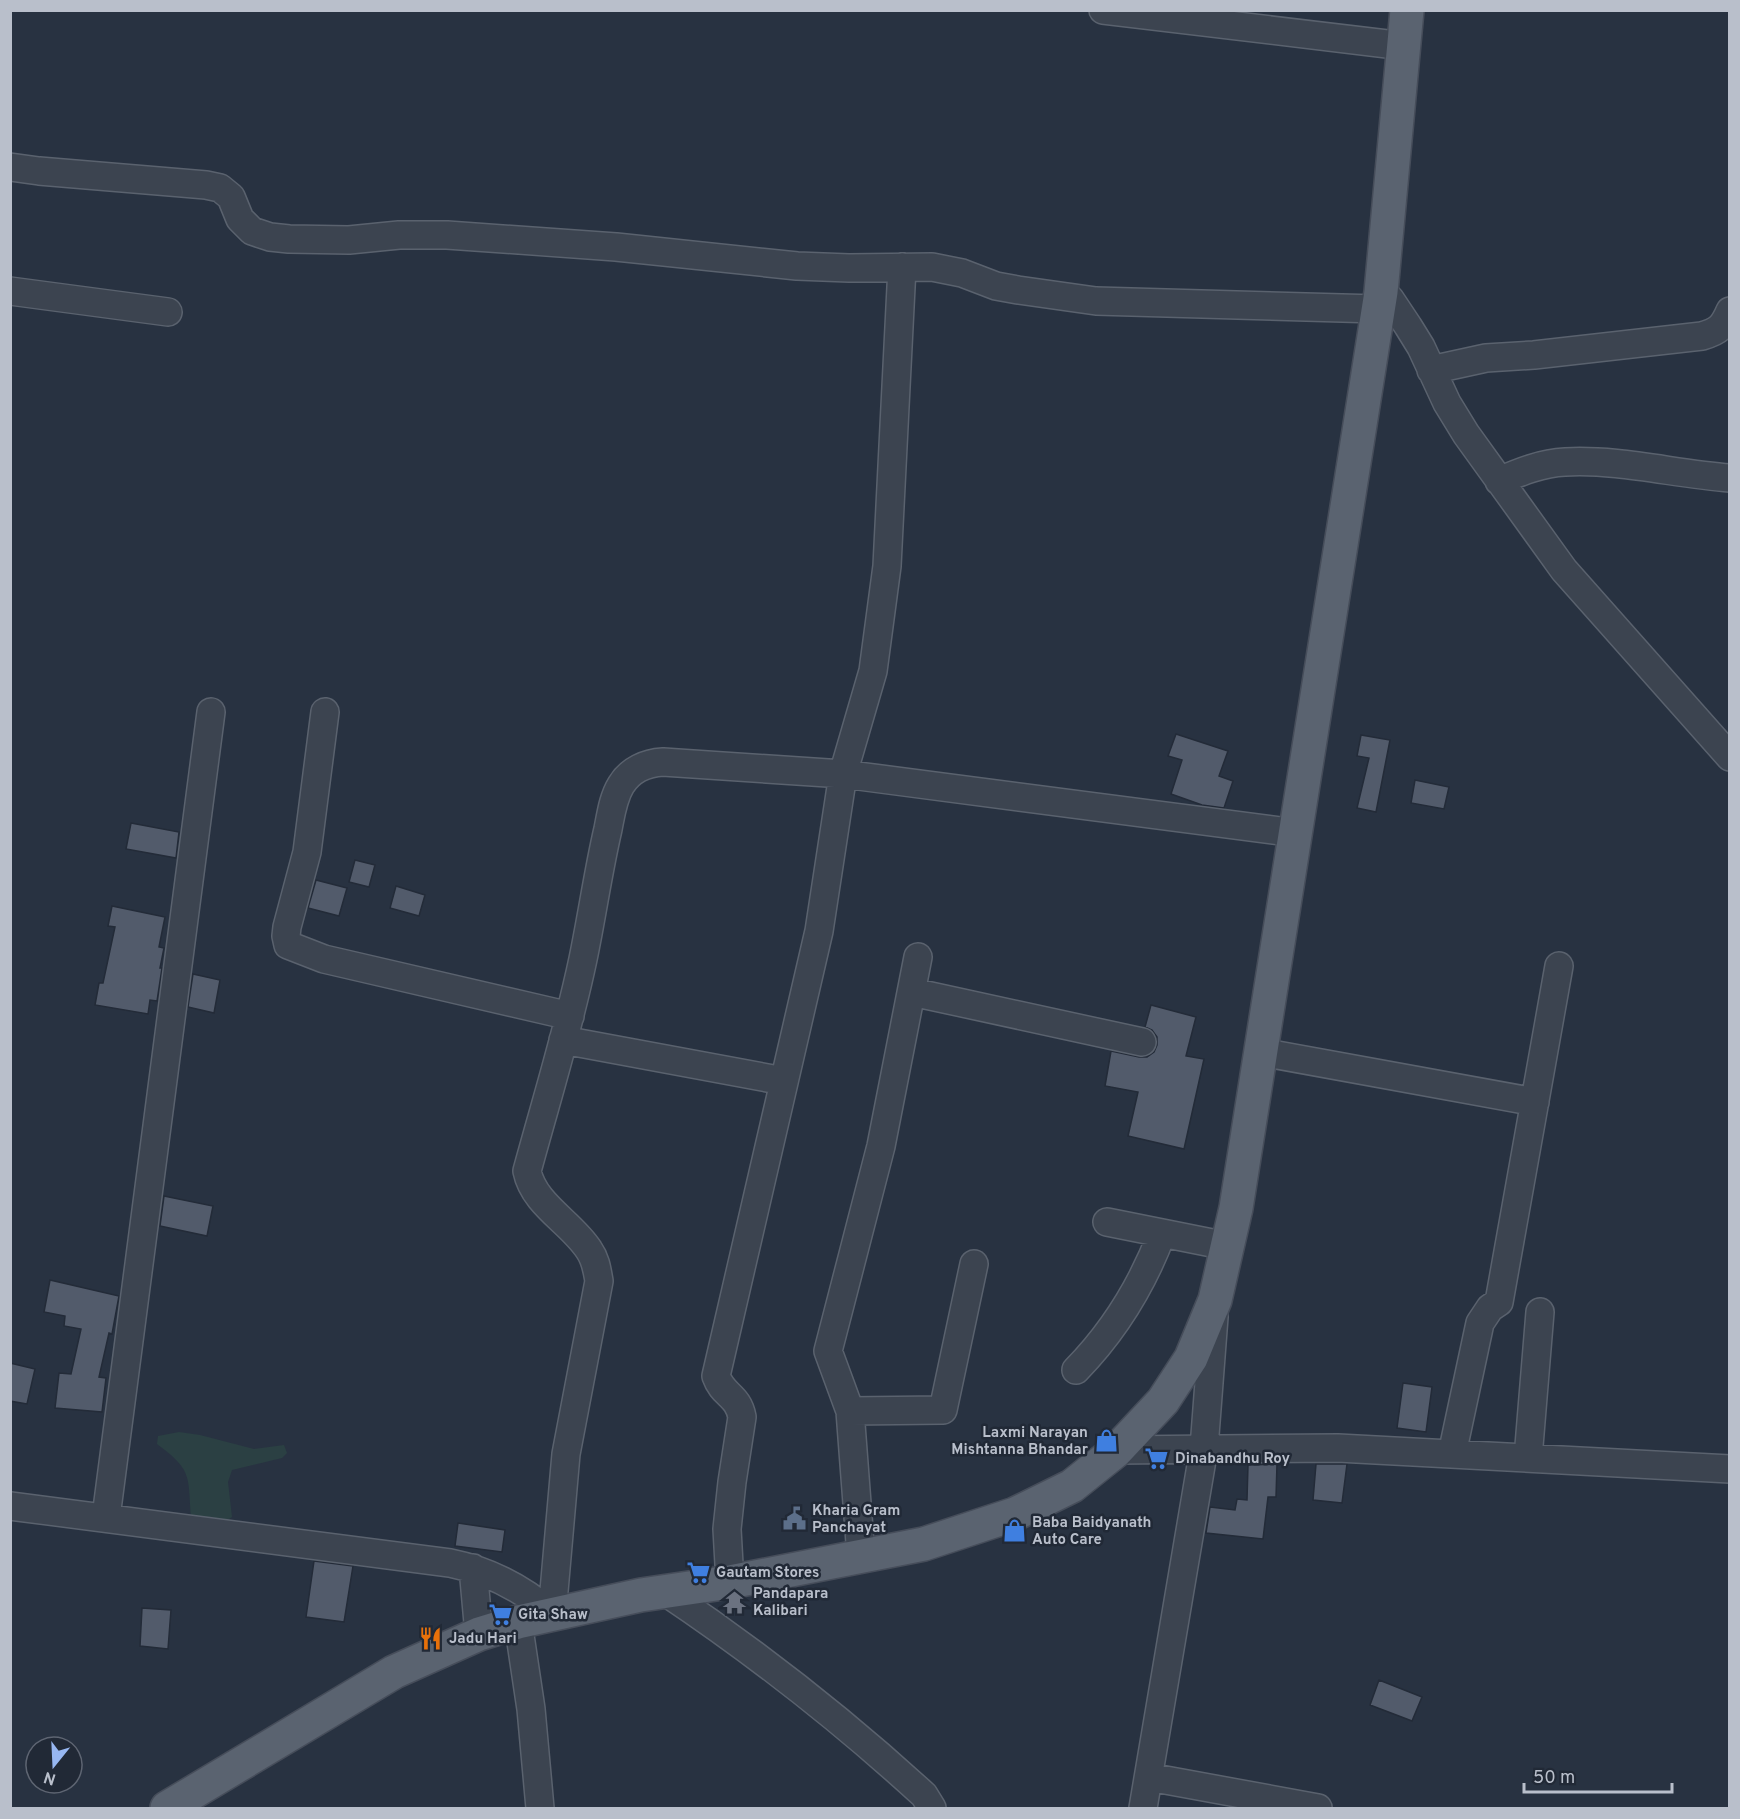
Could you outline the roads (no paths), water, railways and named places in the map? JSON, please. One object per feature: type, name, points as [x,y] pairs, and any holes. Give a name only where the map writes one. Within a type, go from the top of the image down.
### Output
[{"type":"main road","points":[[169,1808],[394,1672],[479,1634],[552,1614],[924,1544],[1014,1514],[1072,1486],[1117,1450],[1163,1401],[1191,1358],[1215,1300],[1236,1208],[1380,300],[1407,10]]},
{"type":"street","points":[[1103,10],[1404,46]]},
{"type":"street","points":[[10,167],[220,188],[231,197],[240,219],[252,231],[280,238],[349,240],[399,235],[447,235],[616,247],[797,266],[932,267],[962,273],[996,286],[1096,301],[1380,300],[1387,296],[1421,347],[1466,435],[1564,570],[1730,757]]},
{"type":"street","points":[[729,1582],[727,1529],[742,1417],[735,1399],[719,1386],[716,1376],[819,932],[843,774],[873,671],[887,566],[902,267]]},
{"type":"street","points":[[10,291],[168,312]]},
{"type":"street","points":[[1431,370],[1486,358],[1534,355],[1702,336],[1715,332],[1723,326],[1730,311]]},
{"type":"street","points":[[1499,481],[1524,470],[1564,462],[1651,467],[1730,478]]},
{"type":"street","points":[[106,1517],[211,712]]},
{"type":"street","points":[[325,712],[307,852],[287,927],[288,945],[324,959],[566,1028],[784,1081]]},
{"type":"street","points":[[552,1614],[566,1454],[599,1281],[590,1252],[534,1192],[526,1171],[583,958],[609,823],[617,794],[627,777],[643,766],[663,762],[843,774],[1296,833]]},
{"type":"street","points":[[861,1556],[850,1411],[828,1351],[881,1146],[918,957]]},
{"type":"street","points":[[1452,1454],[1480,1323],[1490,1308],[1499,1302],[1559,966]]},
{"type":"street","points":[[912,992],[1142,1042]]},
{"type":"street","points":[[1261,1052],[1535,1102]]},
{"type":"street","points":[[1107,1222],[1227,1246]]},
{"type":"street","points":[[1076,1370],[1122,1316],[1151,1262],[1162,1233]]},
{"type":"street","points":[[850,1411],[943,1410],[974,1264]]},
{"type":"street","points":[[1143,1809],[1204,1448],[1215,1300]]},
{"type":"street","points":[[1528,1458],[1540,1312]]},
{"type":"street","points":[[1117,1450],[1338,1448],[1730,1469]]},
{"type":"street","points":[[10,1506],[450,1563],[473,1568],[503,1580],[521,1590],[552,1614]]},
{"type":"street","points":[[473,1568],[479,1634]]},
{"type":"street","points":[[664,1592],[755,1654],[842,1722],[924,1795],[932,1809]]},
{"type":"street","points":[[518,1622],[531,1709],[540,1809]]},
{"type":"street","points":[[1149,1777],[1318,1809]]},
{"type":"place","name":"Laxmi Narayan Mishtanna Bhandar","points":[[1106,1441]]},
{"type":"place","name":"Dinabandhu Roy","points":[[1157,1458]]},
{"type":"place","name":"Kharia Gram Panchayat","points":[[794,1519]]},
{"type":"place","name":"Baba Baidyanath Auto Care","points":[[1014,1531]]},
{"type":"place","name":"Gautam Stores","points":[[698,1572]]},
{"type":"place","name":"Pandapara Kalibari","points":[[735,1602]]},
{"type":"place","name":"Gita Shaw","points":[[500,1614]]},
{"type":"place","name":"Jadu Hari","points":[[431,1638]]}]
